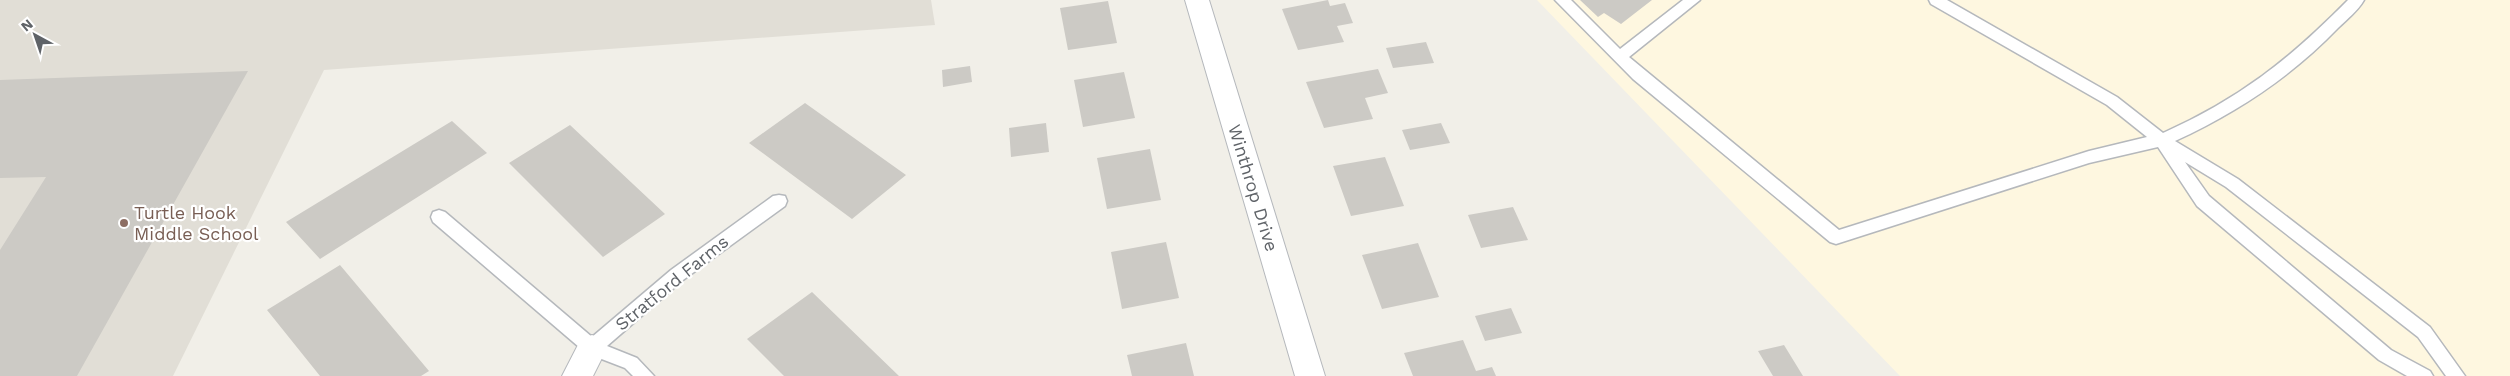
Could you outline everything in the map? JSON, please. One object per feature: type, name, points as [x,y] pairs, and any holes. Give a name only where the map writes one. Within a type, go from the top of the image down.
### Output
[{"type":"street","name":"Winthrop Drive","points":[[1197,0],[1310,376]]},
{"type":"street","name":"Stratford Farms","points":[[577,376],[592,348]]},
{"type":"lane","points":[[1562,0],[1621,56],[1638,75],[1836,237],[2089,157],[2161,140],[2204,121],[2252,93],[2314,44],[2357,0]]},
{"type":"lane","points":[[1621,56],[1693,0]]},
{"type":"lane","points":[[1936,0],[2112,101],[2161,140],[2232,183],[2424,332],[2456,376]]},
{"type":"lane","points":[[2161,140],[2203,201],[2385,355],[2424,376]]},
{"type":"lane","name":"Stratford Farms","points":[[592,348],[677,275],[779,201]]},
{"type":"lane","points":[[440,217],[592,348],[630,363],[645,376]]},
{"type":"shaded area","name":"Turtle Hook Middle School","points":[[0,0],[931,0],[935,25],[324,70],[173,376],[0,376]]},
{"type":"shaded area","points":[[1537,0],[2510,0],[2510,376],[1900,376]]},
{"type":"building","points":[[1328,0],[1330,6],[1345,3],[1353,23],[1337,26],[1344,42],[1298,50],[1282,9]]},
{"type":"building","points":[[1580,0],[1652,0],[1621,24],[1604,13],[1598,17]]},
{"type":"building","points":[[1108,1],[1117,43],[1068,50],[1060,8]]},
{"type":"building","points":[[1426,42],[1434,63],[1393,68],[1386,48]]},
{"type":"building","points":[[970,66],[972,82],[943,87],[942,70]]},
{"type":"building","points":[[1378,69],[1388,93],[1365,98],[1373,119],[1324,128],[1306,82]]},
{"type":"building","points":[[248,71],[77,376],[0,376],[0,250],[46,177],[0,178],[0,80]]},
{"type":"building","points":[[1124,72],[1135,118],[1083,127],[1074,80]]},
{"type":"building","points":[[805,103],[906,175],[852,219],[749,143]]},
{"type":"building","points":[[452,121],[487,153],[320,259],[286,222]]},
{"type":"building","points":[[1046,123],[1049,152],[1011,157],[1009,128]]},
{"type":"building","points":[[1441,123],[1450,143],[1410,150],[1402,130]]},
{"type":"building","points":[[570,125],[665,214],[603,257],[509,163]]},
{"type":"building","points":[[1150,149],[1161,200],[1107,209],[1097,158]]},
{"type":"building","points":[[1385,157],[1404,206],[1351,216],[1333,166]]},
{"type":"building","points":[[1513,207],[1528,240],[1481,248],[1468,215]]},
{"type":"building","points":[[1166,242],[1179,298],[1122,309],[1111,252]]},
{"type":"building","points":[[1418,243],[1439,297],[1382,309],[1362,255]]},
{"type":"building","points":[[340,265],[429,371],[421,376],[320,376],[267,310]]},
{"type":"building","points":[[812,292],[899,376],[784,376],[747,339]]},
{"type":"building","points":[[1511,308],[1522,333],[1485,341],[1475,316]]},
{"type":"building","points":[[1463,340],[1476,371],[1492,367],[1496,376],[1413,376],[1404,353]]},
{"type":"building","points":[[1186,343],[1194,376],[1132,376],[1127,355]]},
{"type":"building","points":[[1784,345],[1803,376],[1773,376],[1758,351]]},
{"type":"place","name":"Turtle Hook Middle School","points":[[124,223]]}]
